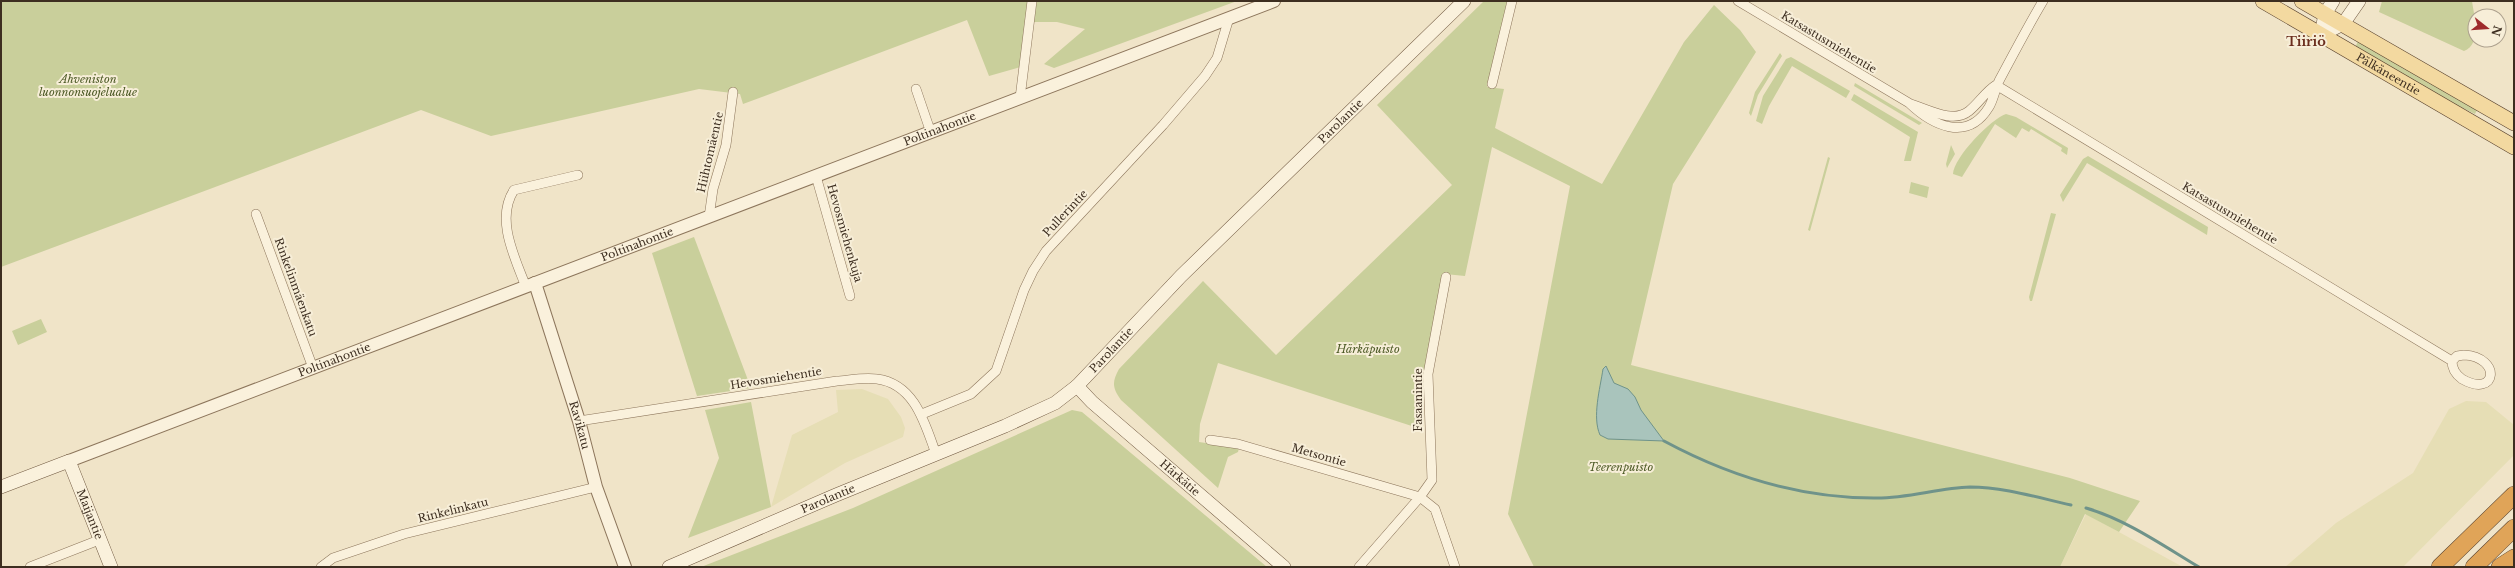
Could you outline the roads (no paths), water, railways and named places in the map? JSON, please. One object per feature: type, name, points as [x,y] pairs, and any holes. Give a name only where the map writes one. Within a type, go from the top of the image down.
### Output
[{"type":"highway","points":[[2440,567],[2514,495]]},
{"type":"highway","points":[[2474,567],[2514,528]]},
{"type":"highway","points":[[2500,567],[2514,558]]},
{"type":"main road","name":"Parolantie","points":[[669,567],[1005,426],[1055,403],[1077,386],[1181,276],[1464,1]]},
{"type":"main road","name":"Pälkäneentie","points":[[2263,1],[2514,147]]},
{"type":"main road","name":"Pälkäneentie","points":[[2302,1],[2514,123]]},
{"type":"main road","points":[[2321,35],[2325,14],[2333,1]]},
{"type":"main road","points":[[2321,35],[2343,24],[2359,1]]},
{"type":"main road","name":"Härkätie","points":[[1077,386],[1092,402],[1284,567]]},
{"type":"main road","name":"Poltinahontie","points":[[1,487],[69,461]]},
{"type":"main road","name":"Maijantie","points":[[69,461],[99,540],[111,567]]},
{"type":"street","points":[[1020,98],[1032,1]]},
{"type":"street","name":"Poltinahontie","points":[[69,461],[1274,1]]},
{"type":"street","points":[[1492,84],[1512,1]]},
{"type":"street","name":"Katsastusmiehentie","points":[[1738,1],[1909,103],[1929,120],[1950,127],[1965,127],[1984,115],[1992,100],[1996,85]]},
{"type":"street","points":[[1996,85],[2043,1]]},
{"type":"street","name":"Pullerintie","points":[[922,414],[970,394],[996,371],[1033,270],[1046,251],[1163,125],[1205,76],[1217,58],[1229,18]]},
{"type":"street","name":"Katsastusmiehentie","points":[[1909,103],[1940,114],[1953,116],[1962,115],[1996,85]]},
{"type":"street","name":"Katsastusmiehentie","points":[[1996,85],[2452,361]]},
{"type":"street","points":[[916,89],[931,133]]},
{"type":"street","name":"Hiihtomäentie","points":[[709,217],[713,189],[726,145],[733,92]]},
{"type":"street","points":[[531,285],[510,244],[507,227],[508,198],[514,190],[578,175]]},
{"type":"street","name":"Hevosmiehenkuja","points":[[816,176],[850,296]]},
{"type":"street","name":"Rinkelinmäenkatu","points":[[256,214],[313,368]]},
{"type":"street","name":"Fasaanintie","points":[[1420,497],[1432,480],[1428,374],[1446,277]]},
{"type":"street","name":"Ravikatu","points":[[531,285],[578,421],[596,487],[625,567]]},
{"type":"street","name":"Hevosmiehentie","points":[[578,421],[837,381],[876,378],[890,382],[901,389],[922,414],[936,454]]},
{"type":"street","name":"Metsontie","points":[[1210,440],[1238,444],[1420,497],[1435,509],[1455,567]]},
{"type":"street","name":"Rinkelinkatu","points":[[321,567],[333,558],[404,534],[596,487]]},
{"type":"street","points":[[1359,567],[1420,497]]},
{"type":"street","points":[[30,567],[99,540]]},
{"type":"water","points":[[1606,366],[1614,383],[1628,389],[1635,397],[1641,410],[1664,441],[1608,439],[1600,435],[1597,420],[1597,403],[1603,369]]},
{"type":"waterway","points":[[1664,441],[1714,465],[1765,483],[1819,494],[1846,497],[1886,498],[1946,489],[1983,487],[2021,493],[2071,505]]},
{"type":"waterway","points":[[2086,508],[2130,526],[2199,567]]},
{"type":"district","name":"Tiiriö","points":[[2306,41]]},
{"type":"park label","name":"Ahveniston luonnonsuojelualue","points":[[88,85]]},
{"type":"park label","name":"Härkäpuisto","points":[[1368,349]]},
{"type":"park label","name":"Teerenpuisto","points":[[1621,467]]}]
